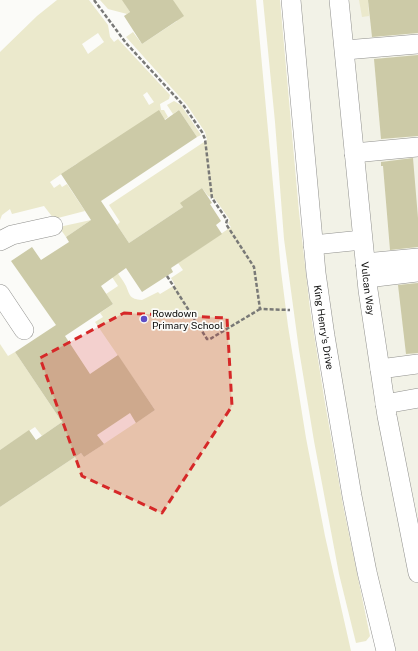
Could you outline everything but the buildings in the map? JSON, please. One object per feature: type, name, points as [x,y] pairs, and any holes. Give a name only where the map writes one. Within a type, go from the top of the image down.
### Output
[{"type":"street","name":"King Henry's Drive","points":[[290,0],[313,245],[324,330],[342,443],[367,572],[386,651]]},
{"type":"street","name":"Vulcan Way","points":[[340,0],[366,271],[385,404],[412,509],[418,573]]},
{"type":"street","points":[[344,50],[418,44]]},
{"type":"street","points":[[354,153],[418,147]]},
{"type":"street","points":[[0,241],[12,235],[53,226]]},
{"type":"street","points":[[313,245],[362,240]]},
{"type":"street","points":[[366,271],[418,258]]},
{"type":"street","points":[[366,271],[418,272]]},
{"type":"street","points":[[0,294],[24,330]]},
{"type":"street","points":[[380,369],[418,364]]},
{"type":"street","points":[[385,404],[418,398]]},
{"type":"path","points":[[94,0],[120,36],[184,106],[202,132],[213,200],[226,220],[226,224],[254,267],[260,309]]},
{"type":"path","points":[[167,276],[207,339],[210,339],[260,309],[290,310]]},
{"type":"highlighted area","points":[[124,313],[227,318],[232,406],[162,513],[82,476],[40,358]]},
{"type":"shaded area","points":[[57,0],[89,0],[108,25],[110,37],[114,42],[118,39],[170,95],[169,99],[160,104],[161,110],[164,110],[168,117],[142,135],[76,164],[50,182],[54,188],[60,184],[62,187],[67,184],[85,211],[54,219],[44,206],[12,214],[10,209],[2,215],[0,220],[0,52],[37,16]],"holes":[[[98,33],[104,42],[88,54],[82,44]],[[147,92],[154,102],[149,105],[143,95]]]},
{"type":"shaded area","points":[[100,0],[131,0],[125,4],[130,12],[127,14],[108,9]]},
{"type":"shaded area","name":"Rowdown Primary School","points":[[173,0],[256,0],[281,271],[288,326],[306,438],[325,536],[351,651],[0,651],[0,507],[81,453],[84,457],[155,410],[95,322],[103,317],[100,313],[113,304],[106,294],[118,286],[112,277],[115,269],[132,298],[142,300],[158,292],[160,294],[175,285],[171,278],[183,270],[178,263],[231,227],[228,223],[230,220],[215,199],[208,196],[202,188],[181,203],[183,207],[129,243],[117,225],[120,222],[109,205],[207,140],[205,132],[187,105],[126,37],[133,32],[142,44],[177,21],[175,18]]},
{"type":"shaded area","points":[[263,0],[280,0],[299,212],[310,309],[343,505],[370,636],[366,641],[356,643],[339,574],[314,441],[299,350],[284,239],[275,122]]},
{"type":"shaded area","points":[[291,0],[418,0],[418,651],[386,651],[352,496]]},
{"type":"shaded area","points":[[359,0],[368,0],[369,16],[362,17]]},
{"type":"shaded area","points":[[174,101],[181,105],[201,135],[197,137],[179,110],[173,114],[167,105]]},
{"type":"shaded area","points":[[91,220],[66,237],[59,227]]},
{"type":"shaded area","points":[[0,344],[8,356],[15,352],[62,422],[42,436],[35,427],[0,450]]},
{"type":"place","name":"Rowdown Primary School","points":[[144,319]]}]
